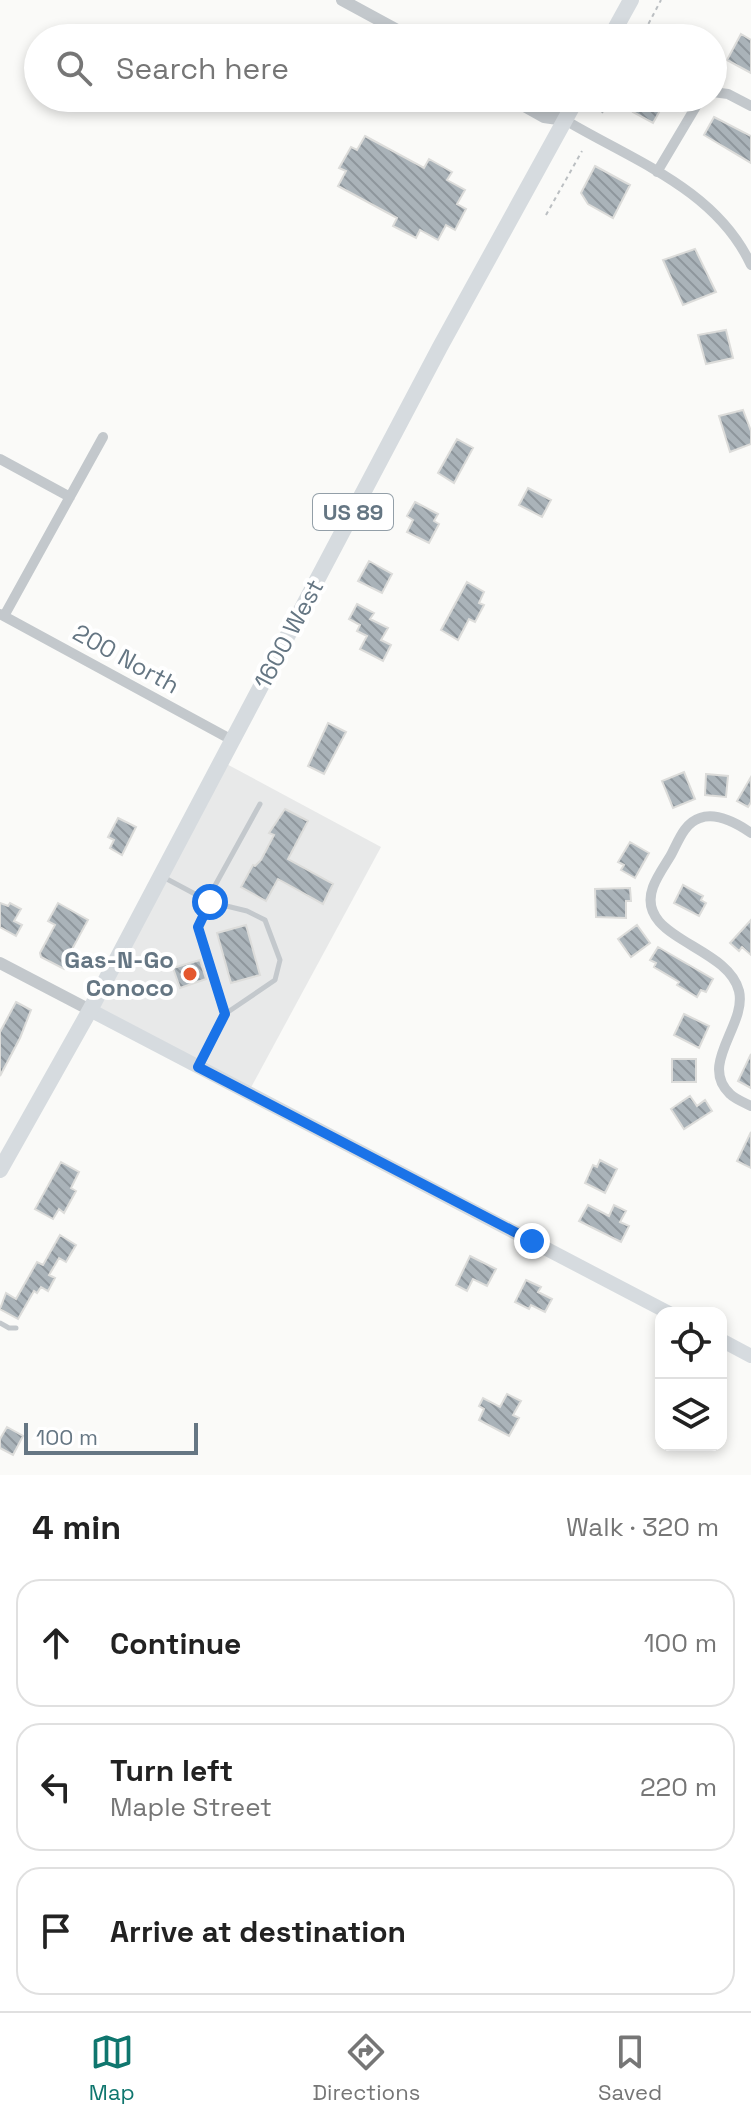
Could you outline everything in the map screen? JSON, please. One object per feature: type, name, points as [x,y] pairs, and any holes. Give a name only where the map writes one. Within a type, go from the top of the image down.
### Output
[{"type":"main road","points":[[618,24],[631,0]]},
{"type":"main road","name":"1600 West","points":[[0,1170],[90,1010],[440,347],[569,112]]},
{"type":"main road","points":[[90,1010],[658,1307]]},
{"type":"main road","points":[[727,1343],[751,1356]]},
{"type":"street","points":[[342,0],[386,24]]},
{"type":"street","points":[[727,94],[751,106]]},
{"type":"street","points":[[535,112],[544,117],[565,120],[687,190],[712,211],[734,236],[751,265]]},
{"type":"street","points":[[559,112],[565,120]]},
{"type":"street","points":[[657,172],[693,112]]},
{"type":"street","points":[[2,615],[103,437]]},
{"type":"street","points":[[0,459],[70,497]]},
{"type":"street","name":"200 North","points":[[2,615],[232,740]]},
{"type":"street","points":[[751,833],[716,817],[700,818],[687,826],[653,887],[650,904],[656,919],[670,933],[712,956],[731,972],[740,993],[729,1038],[719,1056],[720,1078],[729,1094],[751,1106]]},
{"type":"street","points":[[0,963],[90,1010]]},
{"type":"lane","points":[[225,1014],[198,927],[208,901],[260,804]]},
{"type":"lane","points":[[161,876],[208,901],[247,911],[265,920],[280,960],[275,980],[225,1014],[198,1067]]},
{"type":"lane","points":[[0,1323],[16,1328]]},
{"type":"path","points":[[648,24],[661,0]]},
{"type":"path","points":[[546,215],[582,151]]},
{"type":"shaded area","points":[[221,761],[381,847],[248,1093],[90,1010]]},
{"type":"building","points":[[741,34],[751,40],[751,73],[727,60]]},
{"type":"building","points":[[633,112],[659,112],[653,123]]},
{"type":"building","points":[[714,117],[751,136],[751,163],[704,135]]},
{"type":"building","points":[[365,136],[424,168],[429,159],[452,172],[447,180],[465,190],[457,204],[466,209],[455,230],[446,225],[438,240],[420,230],[416,238],[393,226],[397,218],[338,186],[346,171],[339,168],[351,147],[357,150]]},
{"type":"building","points":[[595,166],[630,185],[613,218],[588,204],[581,193]]},
{"type":"building","points":[[695,249],[716,292],[683,305],[663,260]]},
{"type":"building","points":[[726,330],[733,358],[706,364],[698,335]]},
{"type":"building","points":[[743,410],[751,431],[751,444],[730,452],[719,416]]},
{"type":"building","points":[[457,439],[473,448],[454,483],[438,473]]},
{"type":"building","points":[[528,488],[551,500],[542,517],[519,505]]},
{"type":"building","points":[[415,502],[438,514],[434,521],[439,524],[429,543],[407,532],[413,520],[407,516]]},
{"type":"building","points":[[369,561],[392,574],[382,593],[358,581]]},
{"type":"building","points":[[467,582],[484,592],[479,603],[484,605],[475,622],[469,619],[458,640],[441,630]]},
{"type":"building","points":[[357,604],[374,613],[370,619],[388,628],[381,640],[391,645],[383,661],[360,649],[367,636],[357,631],[360,625],[349,619]]},
{"type":"building","points":[[328,723],[346,732],[324,774],[308,766]]},
{"type":"building","points":[[684,772],[695,799],[673,808],[662,781]]},
{"type":"building","points":[[706,774],[728,776],[726,797],[705,795]]},
{"type":"building","points":[[751,777],[751,802],[748,807],[737,801]]},
{"type":"building","points":[[285,809],[308,821],[288,859],[333,884],[323,904],[278,879],[266,901],[241,887],[253,865],[261,860],[274,835],[269,833]]},
{"type":"building","points":[[118,818],[136,827],[122,855],[110,848],[114,840],[108,837]]},
{"type":"building","points":[[630,842],[649,853],[635,878],[621,870],[624,865],[618,862]]},
{"type":"building","points":[[683,885],[703,896],[701,900],[706,903],[699,916],[674,903]]},
{"type":"building","points":[[630,888],[631,901],[626,901],[626,918],[596,917],[595,889]]},
{"type":"building","points":[[0,903],[8,906],[10,903],[21,909],[14,921],[22,925],[16,936],[0,927]]},
{"type":"building","points":[[58,903],[88,920],[64,969],[41,957],[40,953],[55,925],[48,921]]},
{"type":"building","points":[[751,920],[751,955],[742,947],[739,951],[730,943]]},
{"type":"building","points":[[246,925],[260,975],[231,983],[217,933]]},
{"type":"building","points":[[637,925],[650,943],[631,957],[618,939]]},
{"type":"building","points":[[658,947],[713,979],[706,992],[701,990],[697,997],[654,967],[656,963],[650,960]]},
{"type":"building","name":"Gas-N-Go Conoco","points":[[200,960],[206,979],[180,988],[173,968]]},
{"type":"building","points":[[16,1002],[31,1010],[0,1076],[0,1032]]},
{"type":"building","points":[[684,1014],[709,1026],[699,1048],[674,1035]]},
{"type":"building","points":[[751,1054],[751,1088],[738,1081]]},
{"type":"building","points":[[672,1059],[696,1059],[696,1082],[672,1082]]},
{"type":"building","points":[[690,1096],[697,1106],[705,1100],[712,1111],[684,1129],[671,1109]]},
{"type":"building","points":[[751,1132],[751,1168],[737,1161]]},
{"type":"building","points":[[600,1160],[617,1169],[605,1193],[585,1183],[593,1165],[597,1167]]},
{"type":"building","points":[[61,1162],[79,1172],[71,1188],[76,1191],[64,1213],[59,1209],[53,1219],[35,1209]]},
{"type":"building","points":[[588,1205],[609,1216],[614,1205],[626,1211],[620,1222],[629,1226],[621,1242],[579,1221]]},
{"type":"building","points":[[60,1235],[76,1245],[66,1262],[59,1258],[49,1275],[55,1278],[48,1291],[41,1287],[37,1293],[34,1291],[18,1319],[0,1309],[6,1293],[16,1299],[37,1262],[43,1265]]},
{"type":"building","points":[[470,1256],[496,1269],[487,1286],[473,1279],[467,1291],[456,1285]]},
{"type":"building","points":[[526,1280],[541,1287],[538,1292],[552,1299],[545,1312],[515,1302]]},
{"type":"building","points":[[507,1394],[521,1401],[513,1415],[519,1418],[509,1436],[479,1420],[484,1409],[479,1406],[483,1398],[500,1407]]},
{"type":"building","points":[[7,1427],[23,1436],[13,1455],[0,1448],[0,1439]]},
{"type":"place","name":"Gas-N-Go Conoco","points":[[190,974]]},
{"type":"route","points":[[210,902],[198,927],[225,1014],[198,1067],[532,1241]]}]
